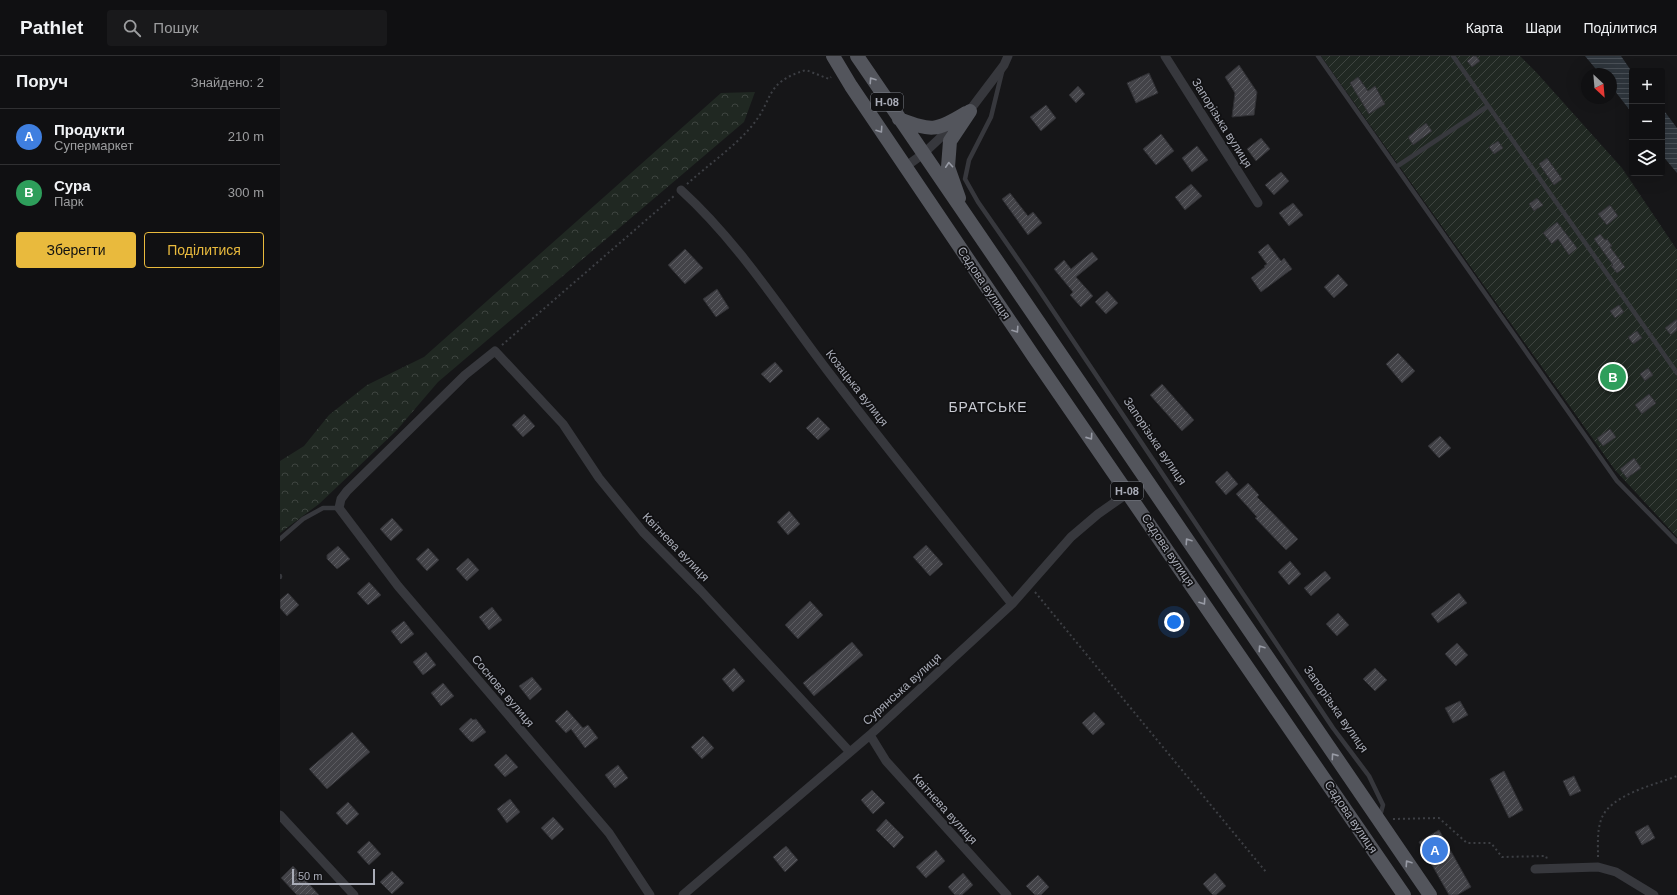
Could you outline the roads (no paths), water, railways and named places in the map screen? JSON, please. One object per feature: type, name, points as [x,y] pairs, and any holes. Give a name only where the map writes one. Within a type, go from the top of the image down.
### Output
[{"type":"main road","name":"Садова вулиця","points":[[833,56],[851,86],[905,167],[1404,895]]},
{"type":"main road","name":"Н-08","points":[[857,56],[920,151]]},
{"type":"main road","points":[[898,119],[923,128],[943,127],[970,111]]},
{"type":"main road","points":[[965,215],[948,167],[950,141],[970,111]]},
{"type":"main road","name":"Садова вулиця","points":[[920,151],[1430,895]]},
{"type":"street","name":"Запорізька вулиця","points":[[1165,56],[1258,204]]},
{"type":"street","points":[[905,167],[920,151],[970,111],[1006,60]]},
{"type":"street","name":"Козацька вулиця","points":[[681,190],[700,207],[731,240],[828,370],[1012,604]]},
{"type":"street","name":"Квітнева вулиця","points":[[340,505],[347,491],[465,374],[495,351],[563,424],[599,478],[643,532],[701,591],[849,751]]},
{"type":"street","name":"Сурянська вулиця","points":[[683,895],[849,751],[870,735],[1012,604],[1071,537],[1098,514],[1128,493]]},
{"type":"street","name":"Соснова вулиця","points":[[340,505],[351,525],[398,586],[609,833],[650,895]]},
{"type":"street","name":"Квітнева вулиця","points":[[870,735],[886,761],[1007,895]]},
{"type":"street","points":[[280,815],[354,895]]},
{"type":"street","points":[[1535,869],[1598,867],[1616,872],[1654,895]]},
{"type":"lane","points":[[1318,56],[1617,480],[1677,542]]},
{"type":"lane","points":[[1453,56],[1677,373]]},
{"type":"lane","name":"Запорізька вулиця","points":[[1006,60],[991,117],[970,160],[965,179],[978,202],[1035,284],[1332,728],[1369,776],[1383,805],[1378,820]]},
{"type":"lane","points":[[1396,167],[1488,106]]},
{"type":"lane","points":[[280,539],[303,520],[323,508],[340,505]]},
{"type":"place","name":"Сура","points":[[1613,377]]},
{"type":"place","name":"Продукти","points":[[1435,850]]},
{"type":"district","name":"БРАТСЬКЕ","points":[[988,407]]}]
